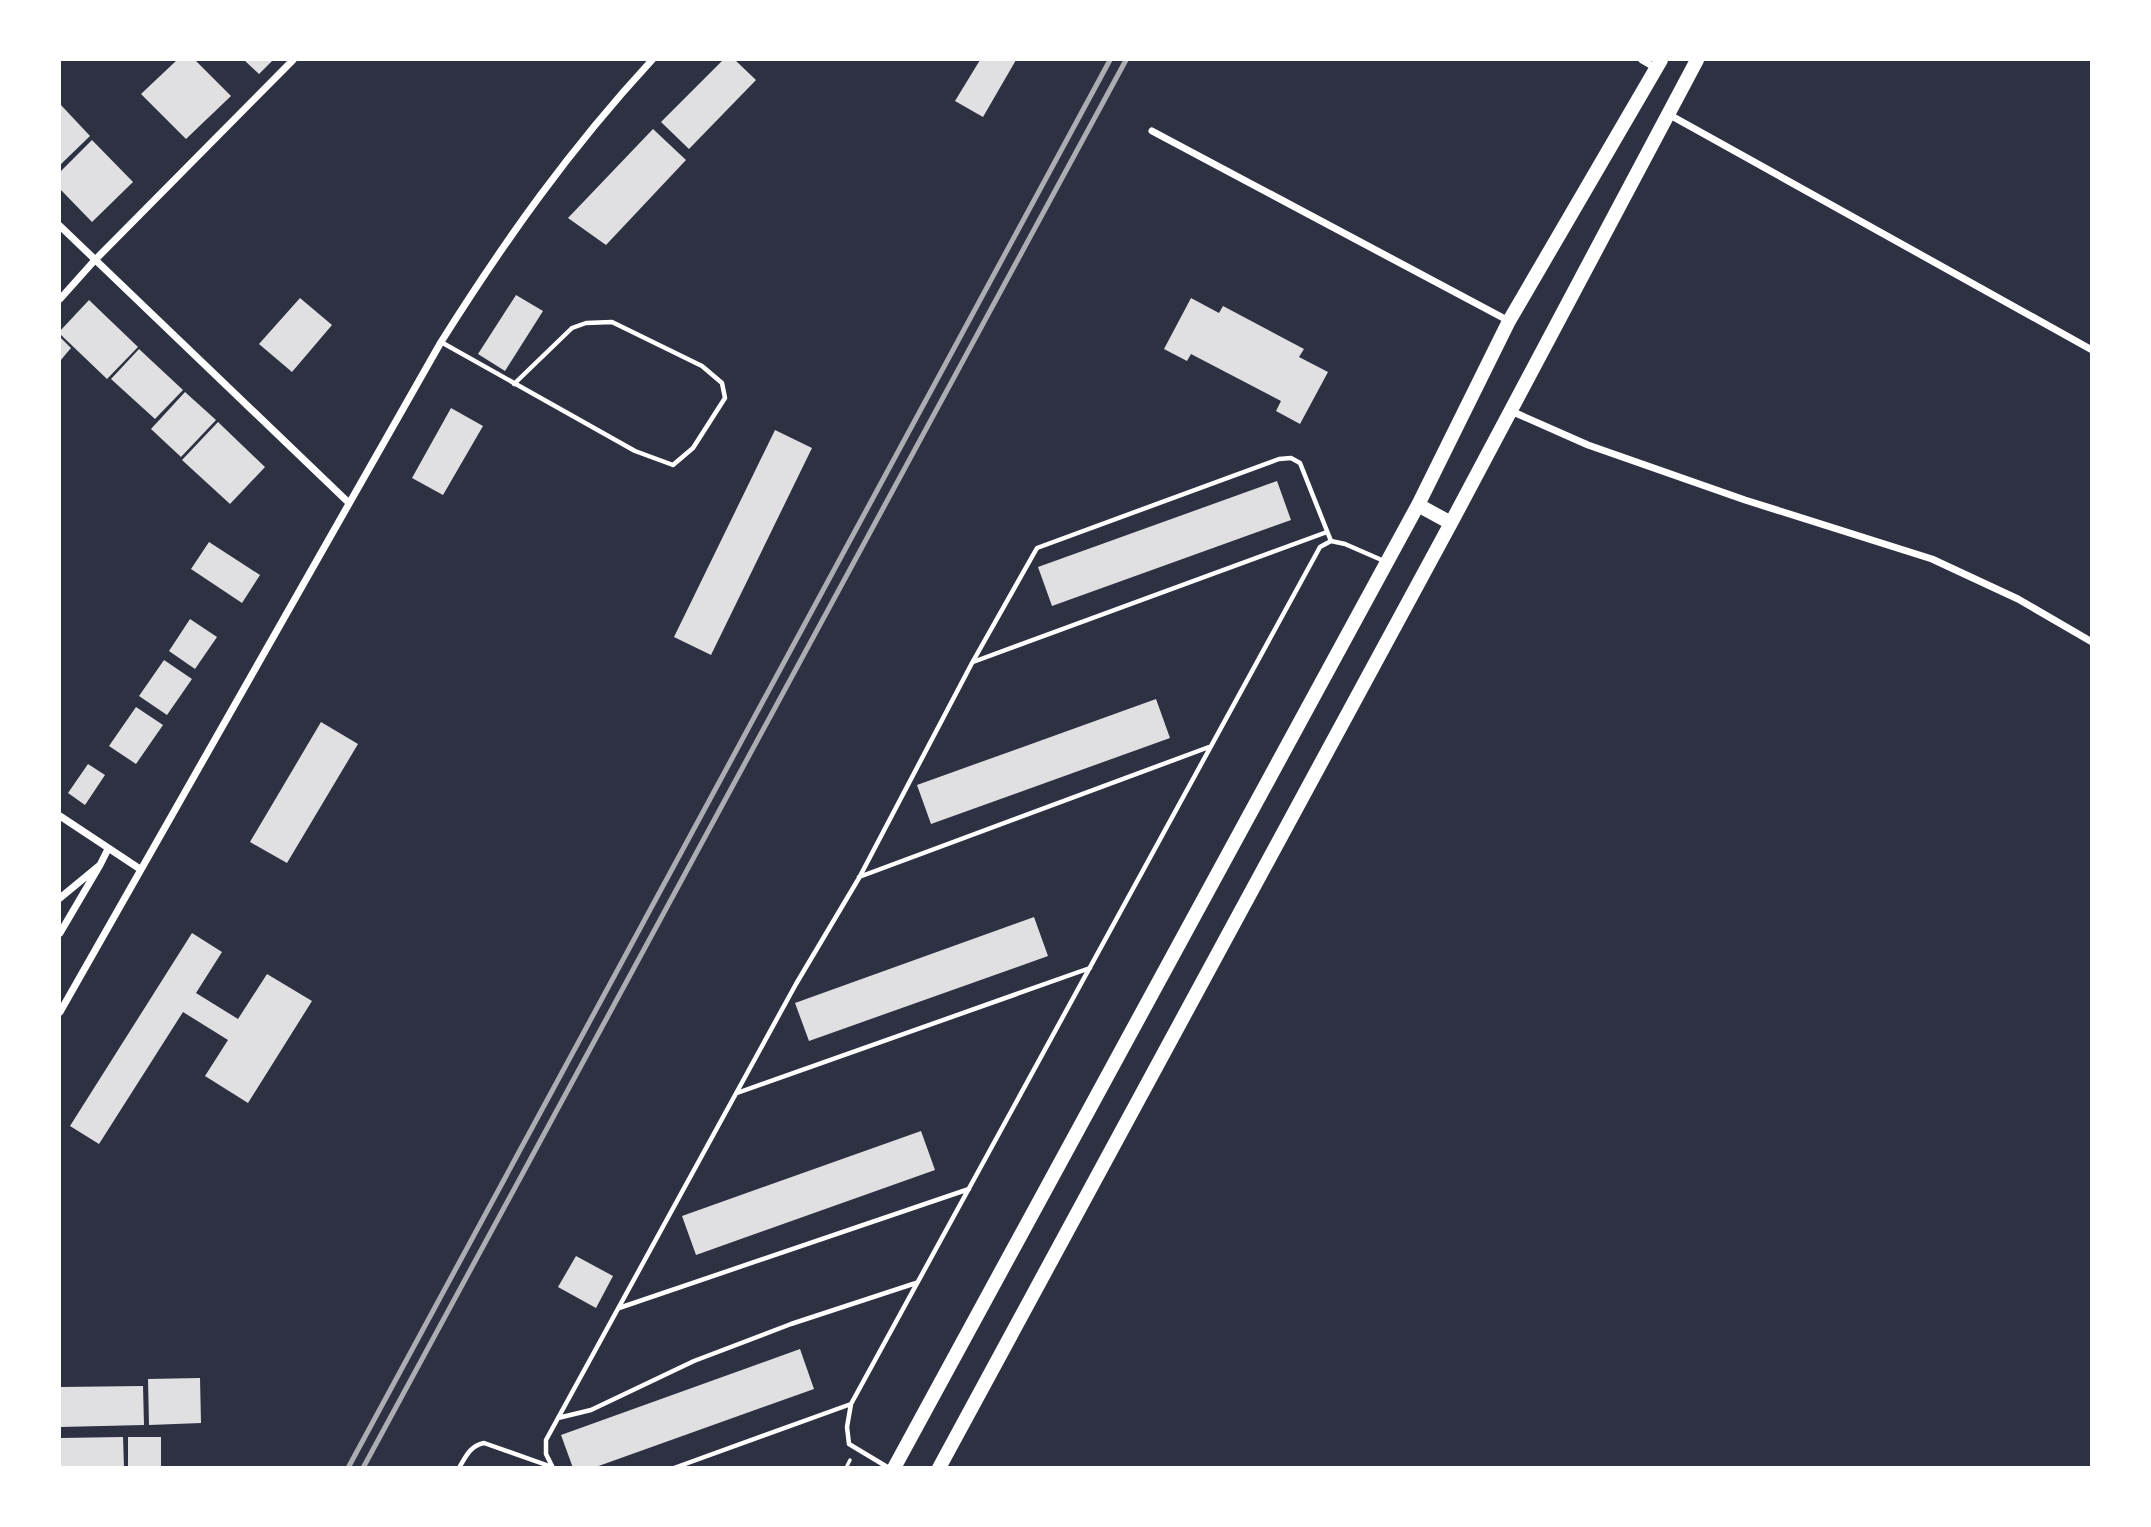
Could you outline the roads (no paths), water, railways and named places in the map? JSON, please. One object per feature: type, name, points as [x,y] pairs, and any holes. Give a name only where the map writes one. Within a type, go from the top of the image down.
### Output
[{"type":"main road","points":[[939,1468],[1451,523],[1697,60]]},
{"type":"main road","points":[[894,1468],[1387,563],[1509,321],[1658,64]]},
{"type":"main road","points":[[1418,505],[1451,523]]},
{"type":"street","points":[[60,299],[94,261],[293,60]]},
{"type":"street","points":[[60,1013],[441,342],[545,185],[591,128],[652,60]]},
{"type":"street","points":[[1642,60],[1658,64]]},
{"type":"street","points":[[1667,114],[2091,350]]},
{"type":"street","points":[[1152,131],[1509,321]]},
{"type":"street","points":[[60,226],[349,503]]},
{"type":"street","points":[[1510,411],[1588,445],[1745,500],[1933,559],[2018,599],[2091,642]]},
{"type":"street","points":[[60,816],[140,870]]},
{"type":"street","points":[[60,933],[108,849]]},
{"type":"street","points":[[60,898],[100,865]]},
{"type":"lane","points":[[441,342],[514,384],[635,452],[673,465],[693,448],[725,398],[722,383],[702,366],[612,323],[586,323],[572,328],[514,384]]},
{"type":"lane","points":[[553,1467],[546,1454],[546,1440],[796,984],[859,878],[972,663],[1037,548],[1279,458],[1291,458],[1300,463],[1331,541]]},
{"type":"lane","points":[[972,663],[1327,532]]},
{"type":"lane","points":[[889,1468],[849,1444],[851,1404],[1320,547],[1331,541],[1345,544],[1387,563]]},
{"type":"lane","points":[[859,878],[1210,747]]},
{"type":"lane","points":[[736,1094],[1090,968]]},
{"type":"lane","points":[[618,1308],[969,1189]]},
{"type":"lane","points":[[558,1418],[591,1410],[694,1361],[791,1324],[917,1283]]},
{"type":"lane","points":[[674,1468],[851,1404]]},
{"type":"lane","points":[[459,1468],[469,1450],[484,1443],[553,1467]]},
{"type":"railway","points":[[348,1468],[1110,60]]},
{"type":"railway","points":[[363,1468],[1126,60]]}]
